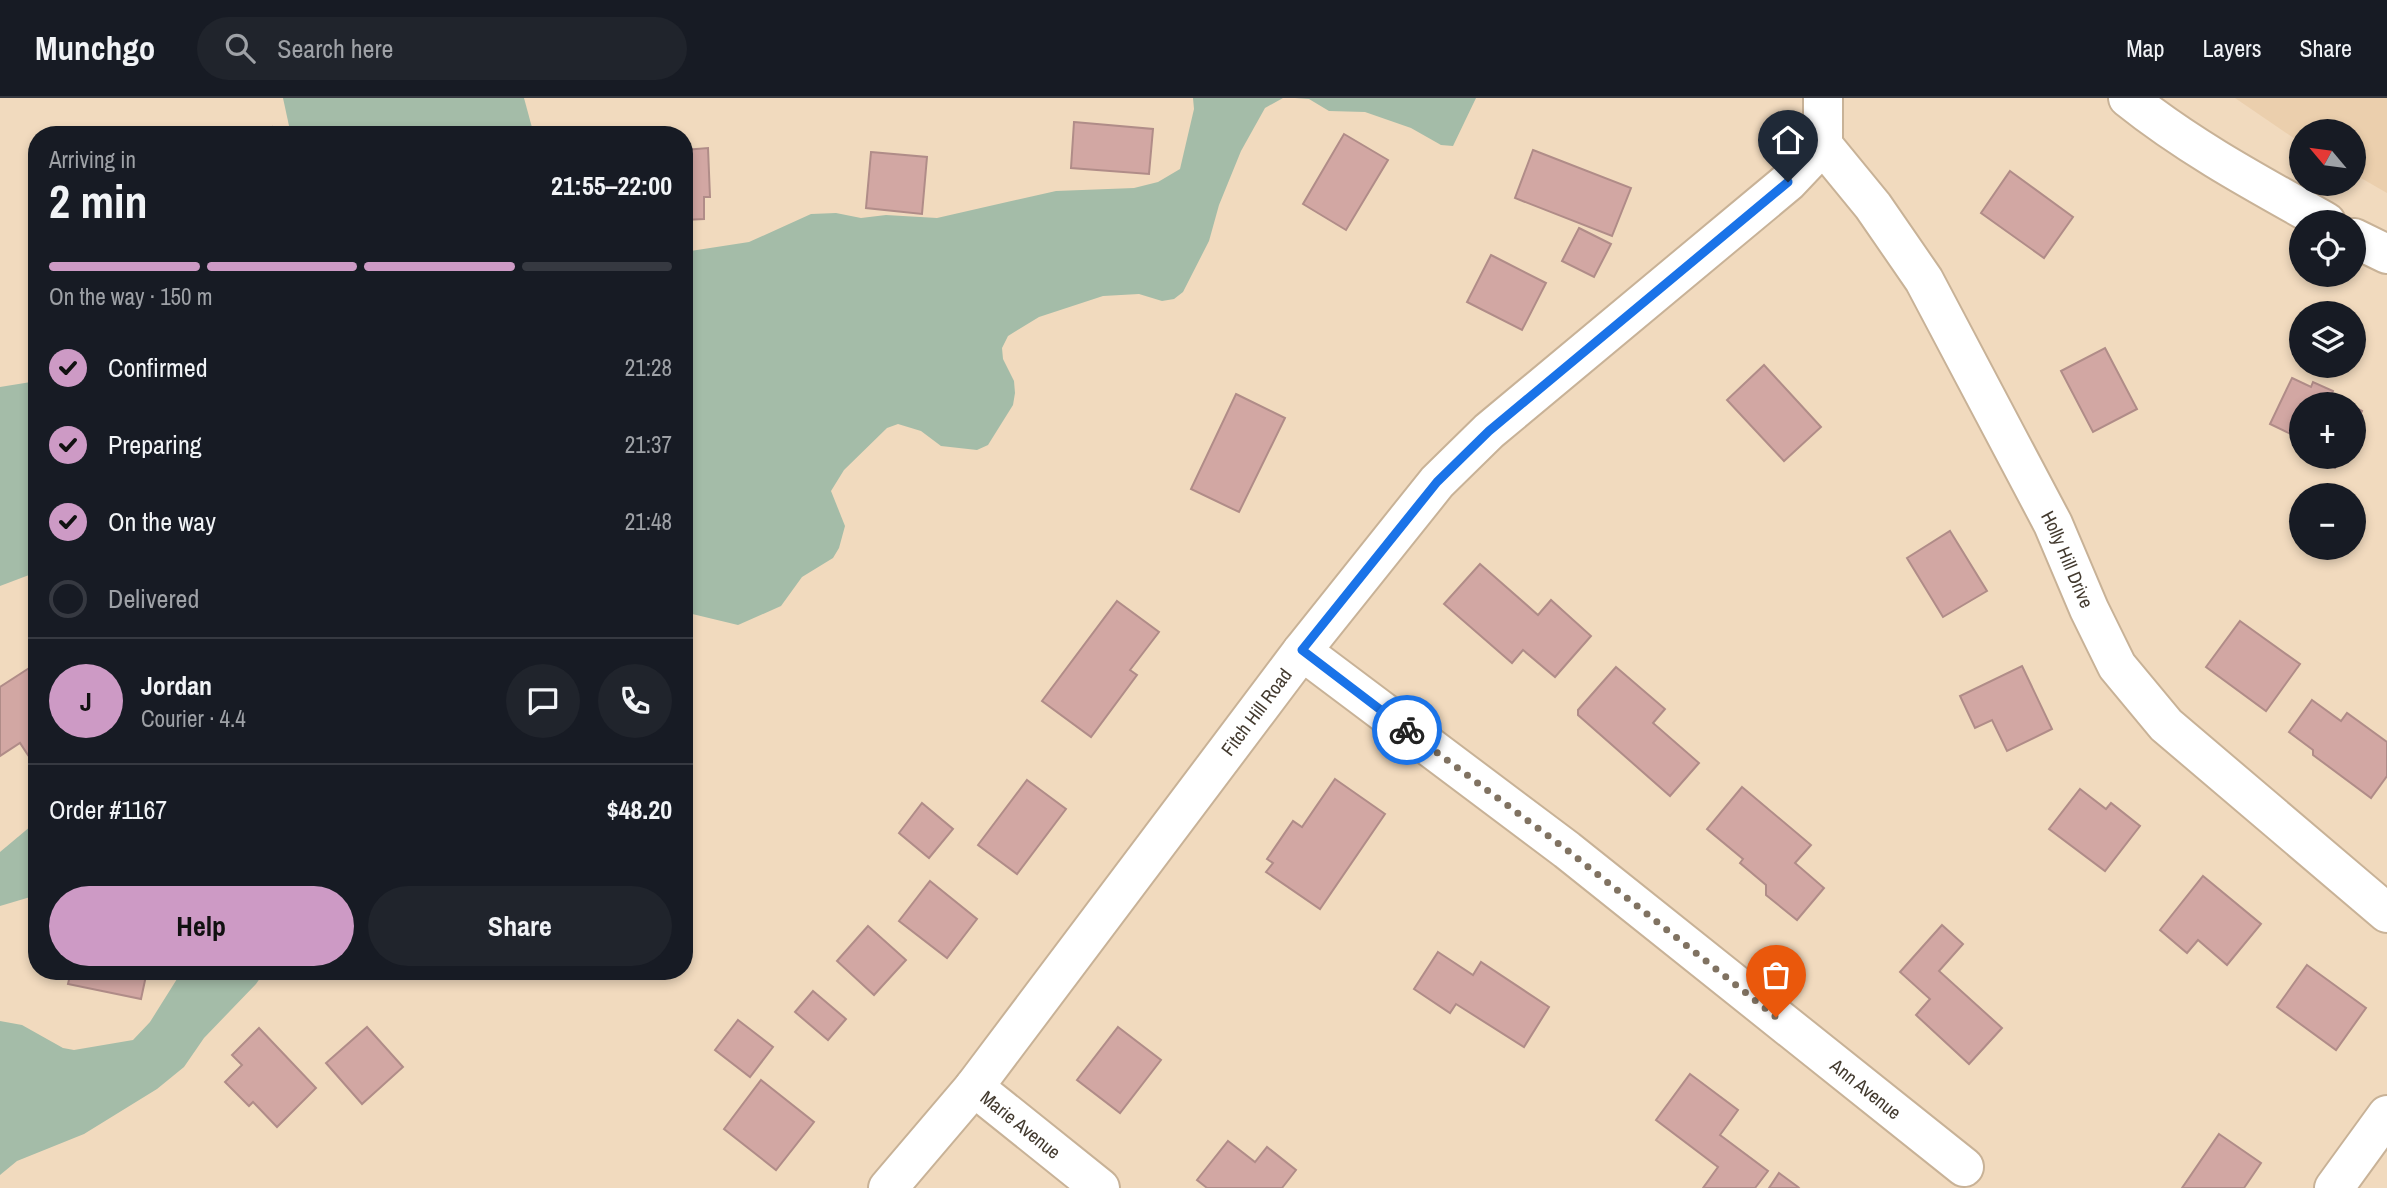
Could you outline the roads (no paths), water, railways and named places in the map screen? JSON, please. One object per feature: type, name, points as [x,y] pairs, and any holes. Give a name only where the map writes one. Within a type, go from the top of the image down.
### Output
[{"type":"street","points":[[1823,98],[1823,145]]},
{"type":"street","points":[[2129,98],[2156,120],[2250,180],[2304,210]]},
{"type":"street","name":"Fitch Hill Road","points":[[888,1188],[974,1087],[1302,650],[1437,482],[1489,431],[1788,182],[1823,145]]},
{"type":"street","name":"Holly Hill Drive","points":[[1823,145],[1873,206],[1924,280],[2053,524],[2089,610],[2117,666],[2166,725],[2387,913]]},
{"type":"street","points":[[2366,244],[2387,254]]},
{"type":"street","name":"Ann Avenue","points":[[1302,650],[1567,850],[1964,1167]]},
{"type":"street","name":"Marie Avenue","points":[[974,1087],[1100,1188]]},
{"type":"street","points":[[2334,1188],[2387,1115]]}]
